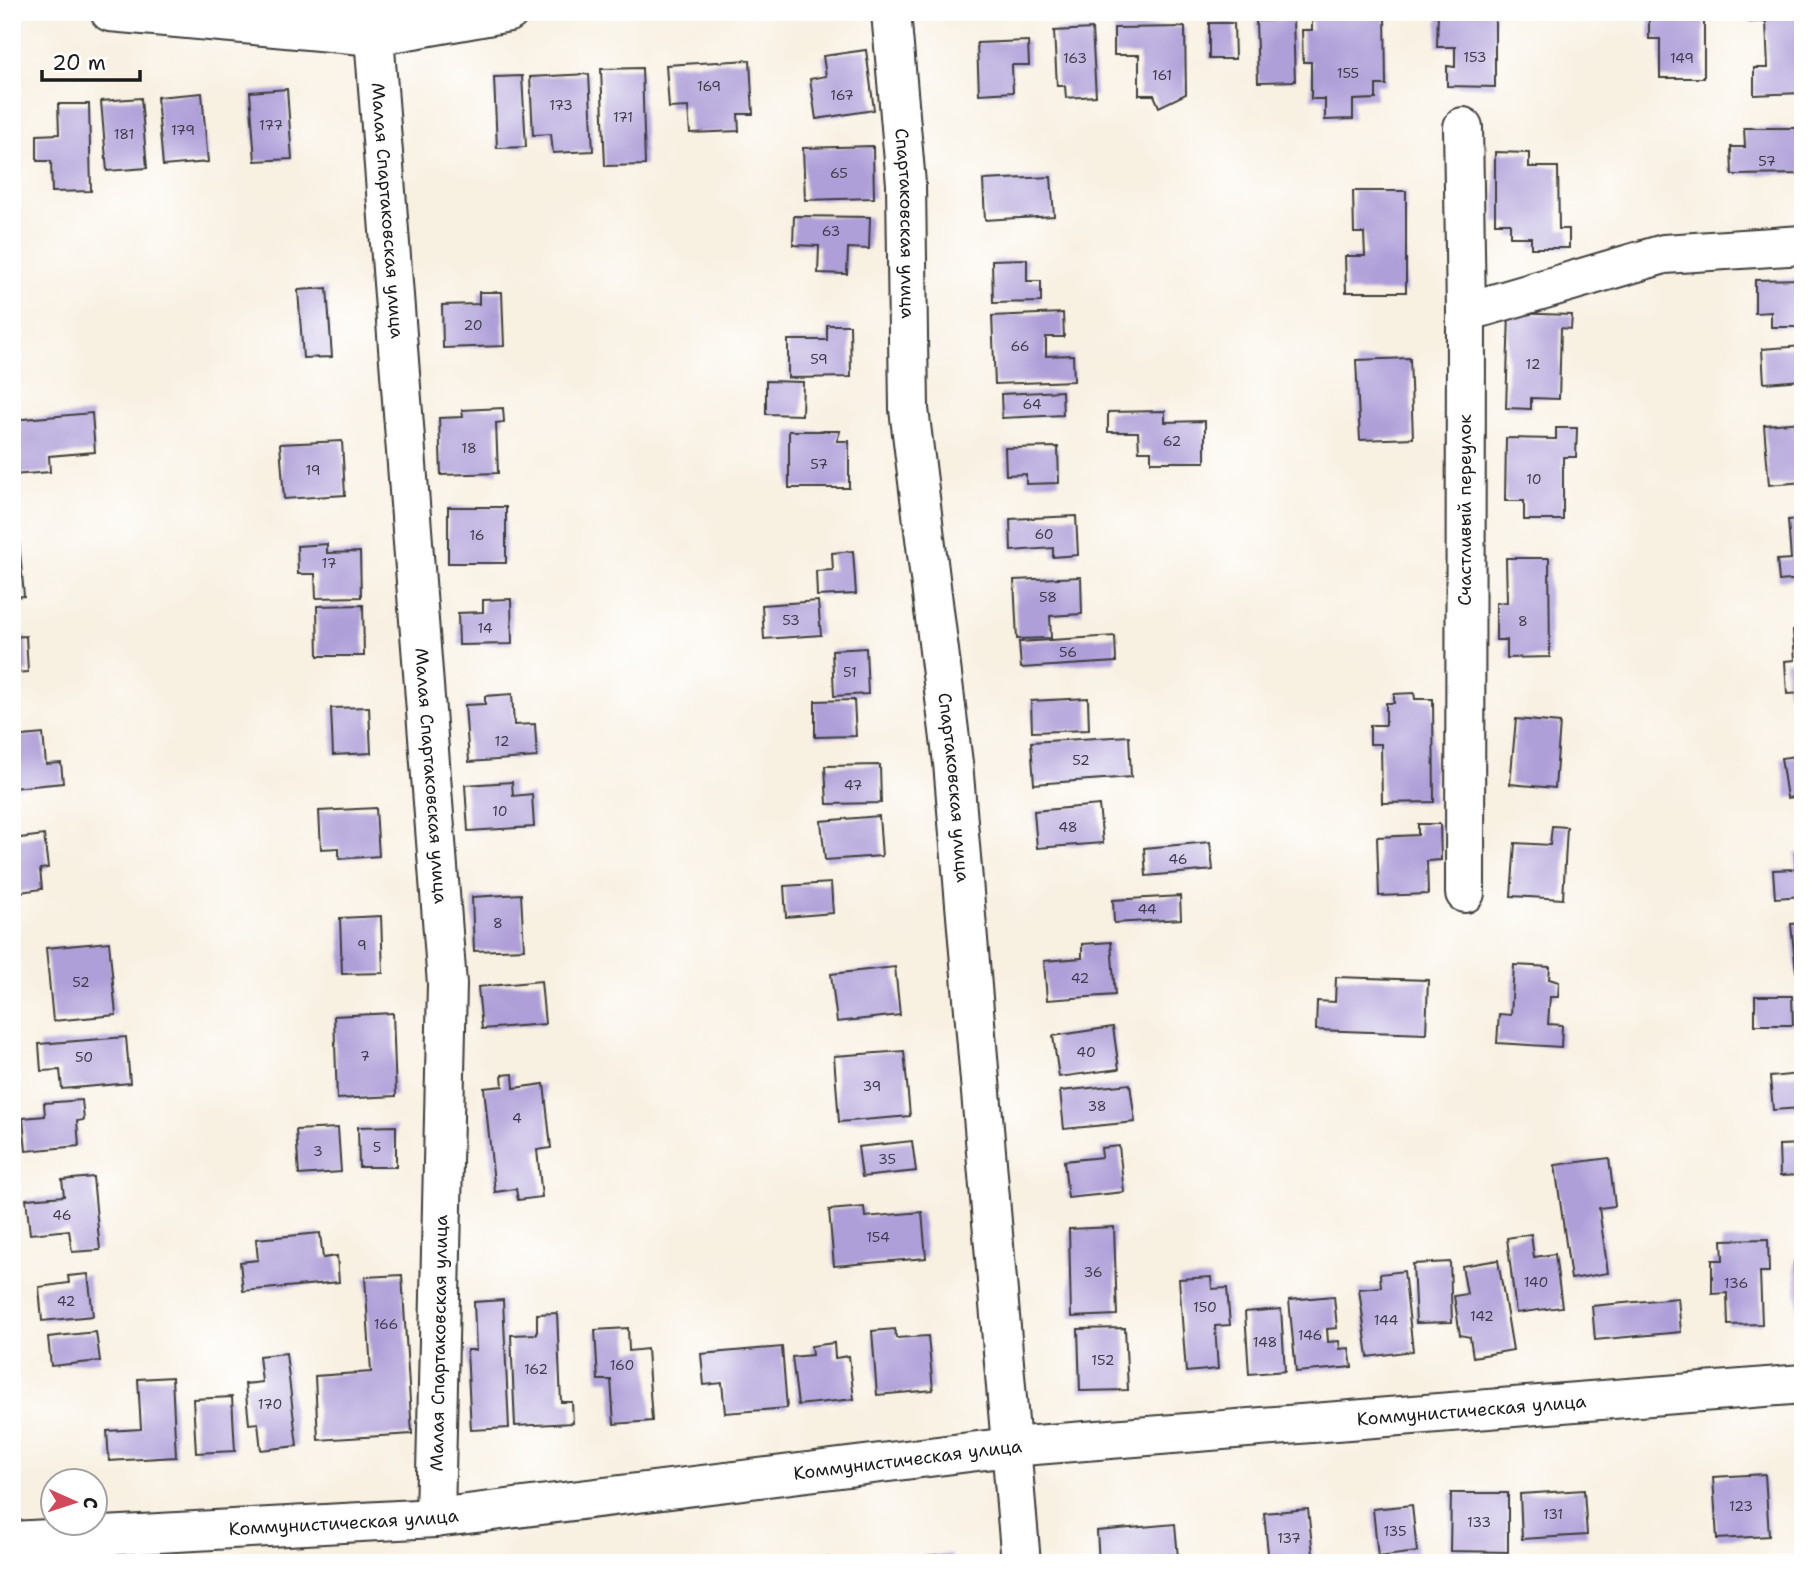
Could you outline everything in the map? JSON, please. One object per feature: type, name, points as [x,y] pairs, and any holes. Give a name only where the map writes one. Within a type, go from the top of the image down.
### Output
[{"type":"street","points":[[110,12],[374,36],[509,12]]},
{"type":"street","name":"Спартаковская улица","points":[[891,12],[906,184],[909,409],[953,763],[1021,1563]]},
{"type":"street","name":"Малая Спартаковская улица","points":[[374,36],[447,984],[435,1518]]},
{"type":"street","name":"Счастливый переулок","points":[[1463,127],[1466,312],[1465,892]]},
{"type":"street","points":[[1466,312],[1664,254],[1803,245]]},
{"type":"street","name":"Коммунистическая улица","points":[[12,1541],[435,1518],[1010,1447],[1803,1384]]},
{"type":"building","points":[[1312,12],[1385,12],[1386,85],[1376,85],[1376,99],[1353,100],[1353,119],[1325,120],[1325,99],[1311,99],[1311,62],[1303,62],[1302,30],[1312,30]]},
{"type":"building","points":[[1438,12],[1495,12],[1495,87],[1447,86],[1447,66],[1455,67],[1455,47],[1437,47]]},
{"type":"building","points":[[1649,12],[1704,12],[1704,78],[1660,78],[1660,39],[1649,39]]},
{"type":"building","points":[[1750,12],[1803,12],[1803,93],[1754,95],[1754,68],[1768,68],[1766,21],[1750,22]]},
{"type":"building","points":[[1293,20],[1295,81],[1258,82],[1256,21]]},
{"type":"building","points":[[1209,23],[1234,23],[1235,59],[1209,59]]},
{"type":"building","points":[[1185,27],[1186,94],[1159,107],[1154,95],[1139,95],[1139,55],[1114,55],[1114,28]]},
{"type":"building","points":[[1092,29],[1096,96],[1066,98],[1065,86],[1057,86],[1054,31]]},
{"type":"building","points":[[1028,41],[1029,65],[1012,65],[1013,92],[979,94],[977,43]]},
{"type":"building","points":[[866,50],[874,110],[816,119],[810,79],[826,76],[823,56]]},
{"type":"building","points":[[750,60],[753,114],[738,114],[739,131],[690,133],[688,107],[669,108],[666,65]]},
{"type":"building","points":[[642,68],[645,165],[605,166],[601,69]]},
{"type":"building","points":[[589,74],[593,151],[553,153],[551,134],[533,135],[530,77]]},
{"type":"building","points":[[522,76],[526,147],[497,148],[494,77]]},
{"type":"building","points":[[287,89],[292,159],[255,161],[250,92]]},
{"type":"building","points":[[202,93],[208,162],[163,166],[157,97]]},
{"type":"building","points":[[141,98],[147,168],[107,171],[101,101]]},
{"type":"building","points":[[58,104],[89,104],[91,191],[52,192],[51,161],[37,161],[37,135],[59,134]]},
{"type":"building","points":[[1744,128],[1803,128],[1803,174],[1732,175],[1731,147],[1745,147]]},
{"type":"building","points":[[873,146],[874,198],[805,200],[803,148]]},
{"type":"building","points":[[1495,152],[1529,153],[1529,167],[1558,167],[1559,229],[1569,229],[1569,248],[1531,248],[1531,237],[1510,237],[1510,223],[1495,223]]},
{"type":"building","points":[[1051,177],[1054,216],[985,220],[983,180]]},
{"type":"building","points":[[1353,191],[1406,191],[1406,292],[1346,292],[1345,256],[1365,256],[1364,233],[1354,233]]},
{"type":"building","points":[[794,216],[870,217],[869,249],[848,248],[847,274],[818,273],[819,246],[793,245]]},
{"type":"building","points":[[12,239],[18,239],[19,275],[12,276]]},
{"type":"building","points":[[1027,259],[1027,281],[1041,281],[1041,302],[993,303],[992,260]]},
{"type":"building","points":[[1803,279],[1803,327],[1771,327],[1771,312],[1755,313],[1755,280]]},
{"type":"building","points":[[327,288],[332,357],[303,358],[298,290]]},
{"type":"building","points":[[479,292],[502,292],[504,346],[443,348],[442,305],[479,304]]},
{"type":"building","points":[[1063,313],[1064,337],[1046,337],[1046,356],[1073,355],[1074,381],[995,384],[992,316]]},
{"type":"building","points":[[1509,313],[1572,315],[1571,329],[1561,328],[1559,399],[1531,398],[1531,409],[1506,408]]},
{"type":"building","points":[[827,325],[850,325],[851,377],[788,378],[788,340],[827,340]]},
{"type":"building","points":[[1803,346],[1803,380],[1764,383],[1762,349]]},
{"type":"building","points":[[1410,358],[1413,438],[1360,440],[1356,360]]},
{"type":"building","points":[[766,381],[803,382],[802,415],[766,414]]},
{"type":"building","points":[[1062,391],[1063,415],[1002,418],[1001,394]]},
{"type":"building","points":[[503,408],[504,422],[496,423],[498,473],[441,475],[439,418],[463,417],[462,410]]},
{"type":"building","points":[[1165,411],[1165,422],[1205,421],[1205,462],[1151,462],[1151,451],[1139,451],[1138,432],[1108,432],[1108,412]]},
{"type":"building","points":[[92,413],[95,452],[49,456],[50,472],[13,475],[12,420]]},
{"type":"building","points":[[1803,422],[1803,482],[1769,485],[1764,425]]},
{"type":"building","points":[[1556,428],[1577,428],[1576,457],[1563,457],[1563,520],[1524,520],[1524,501],[1505,501],[1506,438],[1556,439]]},
{"type":"building","points":[[789,431],[840,431],[837,441],[849,441],[849,488],[789,488]]},
{"type":"building","points":[[342,441],[345,495],[284,499],[280,444]]},
{"type":"building","points":[[1058,447],[1059,483],[1026,484],[1026,474],[1006,475],[1005,448]]},
{"type":"building","points":[[448,507],[506,507],[506,563],[448,563]]},
{"type":"building","points":[[1076,516],[1078,555],[1053,557],[1053,548],[1011,551],[1010,519]]},
{"type":"building","points":[[1803,519],[1803,579],[1779,581],[1777,560],[1791,559],[1788,520]]},
{"type":"building","points":[[12,541],[19,541],[24,596],[12,597]]},
{"type":"building","points":[[327,544],[327,553],[360,552],[361,597],[316,598],[315,574],[298,574],[297,546]]},
{"type":"building","points":[[853,551],[856,594],[817,596],[816,571],[833,570],[832,553]]},
{"type":"building","points":[[1506,558],[1549,558],[1550,657],[1507,658],[1507,640],[1496,640],[1496,603],[1507,602]]},
{"type":"building","points":[[1081,577],[1082,614],[1050,616],[1051,638],[1017,639],[1014,580]]},
{"type":"building","points":[[511,599],[512,644],[459,645],[458,613],[483,612],[483,600]]},
{"type":"building","points":[[818,601],[821,635],[764,639],[762,605]]},
{"type":"building","points":[[363,605],[364,656],[318,656],[317,606]]},
{"type":"building","points":[[1793,631],[1803,631],[1803,693],[1787,694],[1785,661],[1795,660]]},
{"type":"building","points":[[26,636],[28,672],[12,673],[12,637]]},
{"type":"building","points":[[1115,636],[1116,662],[1021,668],[1019,642]]},
{"type":"building","points":[[866,648],[868,694],[834,696],[832,650]]},
{"type":"building","points":[[1414,693],[1415,699],[1433,699],[1434,802],[1382,803],[1381,744],[1370,744],[1370,725],[1386,725],[1386,703],[1394,703],[1394,694]]},
{"type":"building","points":[[512,694],[514,725],[535,724],[537,757],[469,762],[465,705],[485,704],[485,696]]},
{"type":"building","points":[[1088,698],[1089,730],[1032,732],[1031,701]]},
{"type":"building","points":[[854,700],[856,736],[815,737],[815,701]]},
{"type":"building","points":[[369,707],[371,753],[333,755],[331,708]]},
{"type":"building","points":[[1516,719],[1560,723],[1555,788],[1510,784]]},
{"type":"building","points":[[43,734],[46,764],[61,763],[63,783],[12,788],[12,737]]},
{"type":"building","points":[[1129,736],[1131,777],[1034,784],[1031,742]]},
{"type":"building","points":[[1803,755],[1803,796],[1787,798],[1781,758]]},
{"type":"building","points":[[880,765],[881,803],[827,804],[825,766]]},
{"type":"building","points":[[512,782],[513,796],[532,794],[534,827],[468,831],[465,785]]},
{"type":"building","points":[[1099,805],[1103,843],[1037,848],[1034,811]]},
{"type":"building","points":[[376,808],[379,856],[339,859],[339,848],[321,849],[319,811]]},
{"type":"building","points":[[879,816],[882,856],[825,860],[821,821]]},
{"type":"building","points":[[1418,824],[1440,824],[1441,860],[1427,861],[1428,894],[1379,896],[1377,837],[1418,835]]},
{"type":"building","points":[[1552,826],[1567,827],[1563,899],[1511,896],[1515,843],[1550,845]]},
{"type":"building","points":[[44,835],[48,868],[40,869],[42,889],[12,893],[12,839]]},
{"type":"building","points":[[1210,842],[1213,870],[1146,876],[1144,848]]},
{"type":"building","points":[[1795,853],[1803,853],[1803,896],[1775,898],[1773,870],[1796,869]]},
{"type":"building","points":[[831,883],[833,913],[786,917],[784,886]]},
{"type":"building","points":[[521,894],[524,949],[474,951],[472,897]]},
{"type":"building","points":[[1180,896],[1181,919],[1114,923],[1113,900]]},
{"type":"building","points":[[381,916],[383,973],[342,974],[340,918]]},
{"type":"building","points":[[1803,923],[1803,972],[1796,972],[1791,924]]},
{"type":"building","points":[[109,942],[116,1015],[53,1021],[46,948]]},
{"type":"building","points":[[1111,942],[1115,995],[1047,1000],[1044,961],[1082,958],[1082,944]]},
{"type":"building","points":[[1514,965],[1550,967],[1549,979],[1559,982],[1558,997],[1550,997],[1548,1024],[1562,1025],[1561,1047],[1497,1043],[1499,1014],[1511,1015]]},
{"type":"building","points":[[895,967],[900,1015],[837,1022],[831,974]]},
{"type":"building","points":[[1336,977],[1428,980],[1426,1034],[1316,1030],[1317,1001],[1335,1002]]},
{"type":"building","points":[[541,981],[545,1024],[482,1029],[478,987]]},
{"type":"building","points":[[1755,996],[1792,996],[1793,1025],[1755,1025]]},
{"type":"building","points":[[393,1013],[396,1096],[337,1099],[334,1016]]},
{"type":"building","points":[[1113,1027],[1119,1069],[1059,1077],[1053,1036]]},
{"type":"building","points":[[126,1037],[130,1083],[62,1089],[60,1070],[41,1071],[39,1044]]},
{"type":"building","points":[[904,1051],[910,1116],[839,1122],[834,1056]]},
{"type":"building","points":[[513,1074],[514,1088],[544,1084],[551,1148],[537,1150],[542,1197],[518,1200],[516,1189],[495,1192],[484,1088],[503,1086],[502,1075]]},
{"type":"building","points":[[1799,1074],[1801,1108],[1773,1110],[1770,1077]]},
{"type":"building","points":[[1130,1084],[1135,1122],[1064,1129],[1060,1091]]},
{"type":"building","points":[[82,1100],[84,1120],[77,1121],[79,1146],[26,1151],[23,1118],[45,1116],[44,1103]]},
{"type":"building","points":[[396,1126],[396,1167],[359,1167],[358,1127]]},
{"type":"building","points":[[338,1128],[341,1172],[299,1175],[296,1130]]},
{"type":"building","points":[[912,1141],[916,1171],[862,1177],[858,1147]]},
{"type":"building","points":[[1803,1144],[1803,1175],[1780,1176],[1779,1145]]},
{"type":"building","points":[[1119,1146],[1124,1192],[1068,1198],[1064,1161],[1102,1157],[1101,1148]]},
{"type":"building","points":[[1609,1158],[1615,1206],[1599,1208],[1608,1273],[1571,1279],[1555,1165]]},
{"type":"building","points":[[93,1177],[100,1250],[72,1252],[69,1230],[30,1234],[26,1199],[64,1196],[62,1180]]},
{"type":"building","points":[[864,1207],[865,1217],[922,1212],[926,1258],[834,1266],[829,1210]]},
{"type":"building","points":[[1114,1227],[1117,1315],[1071,1317],[1069,1229]]},
{"type":"building","points":[[320,1233],[323,1258],[337,1256],[339,1282],[243,1291],[240,1262],[258,1260],[256,1239]]},
{"type":"building","points":[[1531,1234],[1534,1257],[1555,1254],[1562,1307],[1516,1313],[1507,1238]]},
{"type":"building","points":[[1768,1239],[1769,1272],[1760,1272],[1762,1324],[1728,1325],[1727,1293],[1712,1294],[1712,1260],[1723,1260],[1722,1240]]},
{"type":"building","points":[[1498,1260],[1513,1350],[1473,1357],[1470,1337],[1460,1335],[1454,1296],[1467,1294],[1462,1266]]},
{"type":"building","points":[[1450,1262],[1452,1322],[1416,1323],[1413,1264]]},
{"type":"building","points":[[1794,1262],[1803,1262],[1803,1314],[1798,1314]]},
{"type":"building","points":[[1404,1271],[1413,1351],[1368,1357],[1359,1289],[1381,1287],[1380,1274]]},
{"type":"building","points":[[88,1274],[93,1316],[42,1321],[39,1287],[69,1283],[68,1276]]},
{"type":"building","points":[[402,1275],[412,1434],[318,1440],[315,1376],[371,1372],[365,1277]]},
{"type":"building","points":[[1211,1277],[1212,1289],[1227,1288],[1230,1325],[1215,1326],[1218,1369],[1186,1372],[1179,1279]]},
{"type":"building","points":[[1334,1296],[1337,1328],[1327,1329],[1328,1342],[1339,1341],[1340,1349],[1349,1348],[1352,1367],[1296,1372],[1289,1300]]},
{"type":"building","points":[[1678,1298],[1681,1332],[1595,1340],[1592,1306]]},
{"type":"building","points":[[503,1300],[509,1428],[471,1430],[467,1350],[476,1350],[474,1302]]},
{"type":"building","points":[[1281,1309],[1285,1371],[1249,1374],[1245,1312]]},
{"type":"building","points":[[557,1313],[561,1402],[572,1402],[573,1423],[515,1426],[511,1335],[537,1334],[537,1314]]},
{"type":"building","points":[[628,1328],[629,1351],[647,1349],[652,1421],[614,1424],[611,1380],[598,1380],[595,1330]]},
{"type":"building","points":[[1125,1328],[1128,1390],[1080,1391],[1078,1329]]},
{"type":"building","points":[[895,1329],[896,1338],[928,1336],[933,1390],[877,1395],[872,1331]]},
{"type":"building","points":[[96,1332],[100,1361],[51,1366],[48,1337]]},
{"type":"building","points":[[834,1343],[835,1358],[849,1356],[854,1399],[798,1405],[792,1357],[812,1355],[811,1346]]},
{"type":"building","points":[[782,1347],[787,1408],[725,1413],[722,1383],[704,1385],[701,1354]]},
{"type":"building","points":[[286,1353],[297,1446],[261,1450],[258,1423],[249,1424],[245,1384],[262,1382],[259,1356]]},
{"type":"building","points":[[172,1377],[176,1457],[109,1461],[107,1431],[141,1429],[138,1379]]},
{"type":"building","points":[[232,1397],[235,1451],[196,1453],[193,1399]]},
{"type":"building","points":[[1765,1474],[1769,1536],[1717,1539],[1713,1477]]},
{"type":"building","points":[[1584,1490],[1587,1535],[1522,1539],[1520,1494]]},
{"type":"building","points":[[1451,1493],[1508,1493],[1508,1552],[1450,1551]]},
{"type":"building","points":[[1412,1505],[1417,1552],[1378,1557],[1373,1509]]},
{"type":"building","points":[[1308,1509],[1314,1563],[1269,1563],[1264,1513]]},
{"type":"building","points":[[1175,1524],[1178,1558],[1157,1560],[1157,1563],[1099,1563],[1097,1531]]},
{"type":"building","points":[[951,1554],[952,1563],[898,1563],[898,1558]]},
{"type":"building","points":[[827,1557],[827,1563],[779,1563],[779,1561]]}]
